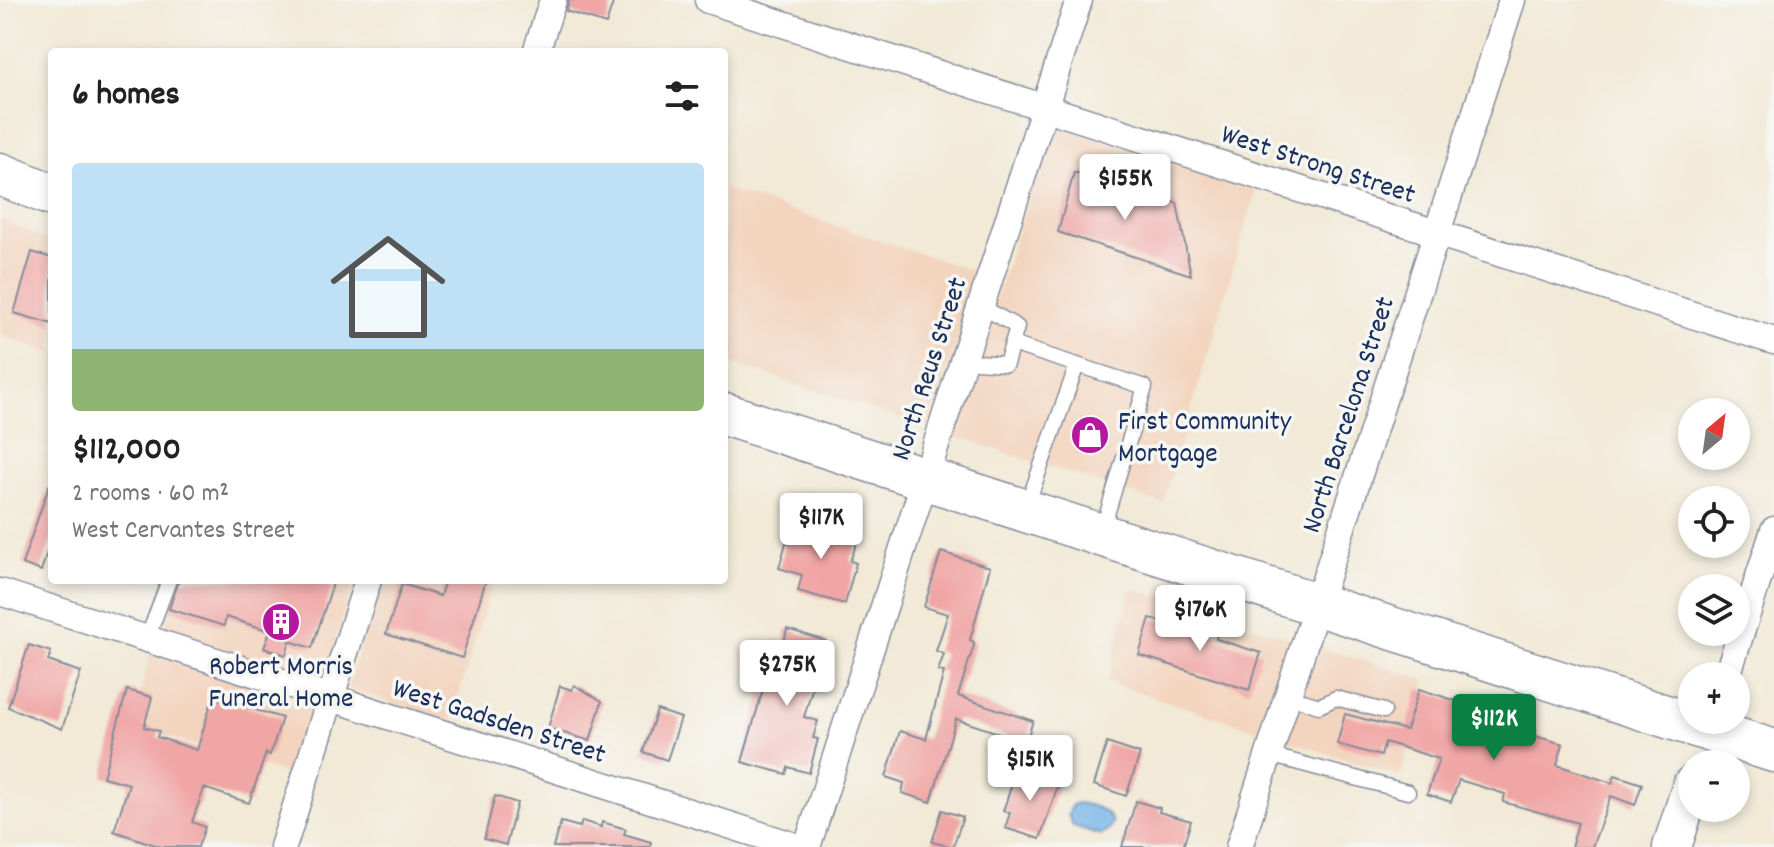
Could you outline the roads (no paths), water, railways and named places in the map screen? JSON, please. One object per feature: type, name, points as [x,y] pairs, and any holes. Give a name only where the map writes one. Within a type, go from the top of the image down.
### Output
[{"type":"main road","points":[[0,174],[48,193]]},
{"type":"main road","points":[[728,415],[1318,605],[1707,738],[1774,751]]},
{"type":"street","points":[[537,48],[553,0]]},
{"type":"street","name":"West Strong Street","points":[[708,0],[1774,341]]},
{"type":"street","name":"North Reus Street","points":[[807,847],[1079,0]]},
{"type":"street","name":"North Barcelona Street","points":[[1239,847],[1512,0]]},
{"type":"street","points":[[1732,662],[1774,530]]},
{"type":"street","points":[[283,847],[367,584]]},
{"type":"street","name":"West Gadsden Street","points":[[0,592],[798,847]]},
{"type":"street","points":[[1672,847],[1680,822]]},
{"type":"lane","points":[[963,361],[1006,364],[1017,327],[981,306]]},
{"type":"lane","points":[[1012,344],[1145,387],[1101,535]]},
{"type":"lane","points":[[1026,511],[1077,365]]},
{"type":"lane","points":[[147,639],[168,584]]},
{"type":"lane","points":[[1288,696],[1319,706],[1336,698],[1384,711]]},
{"type":"lane","points":[[1269,755],[1408,792]]},
{"type":"water","points":[[1076,803],[1092,806],[1107,814],[1112,822],[1109,830],[1101,835],[1073,826],[1068,815]]},
{"type":"place","name":"First Community Mortgage","points":[[1090,435]]},
{"type":"place","name":"Robert Morris Funeral Home","points":[[281,622]]}]
